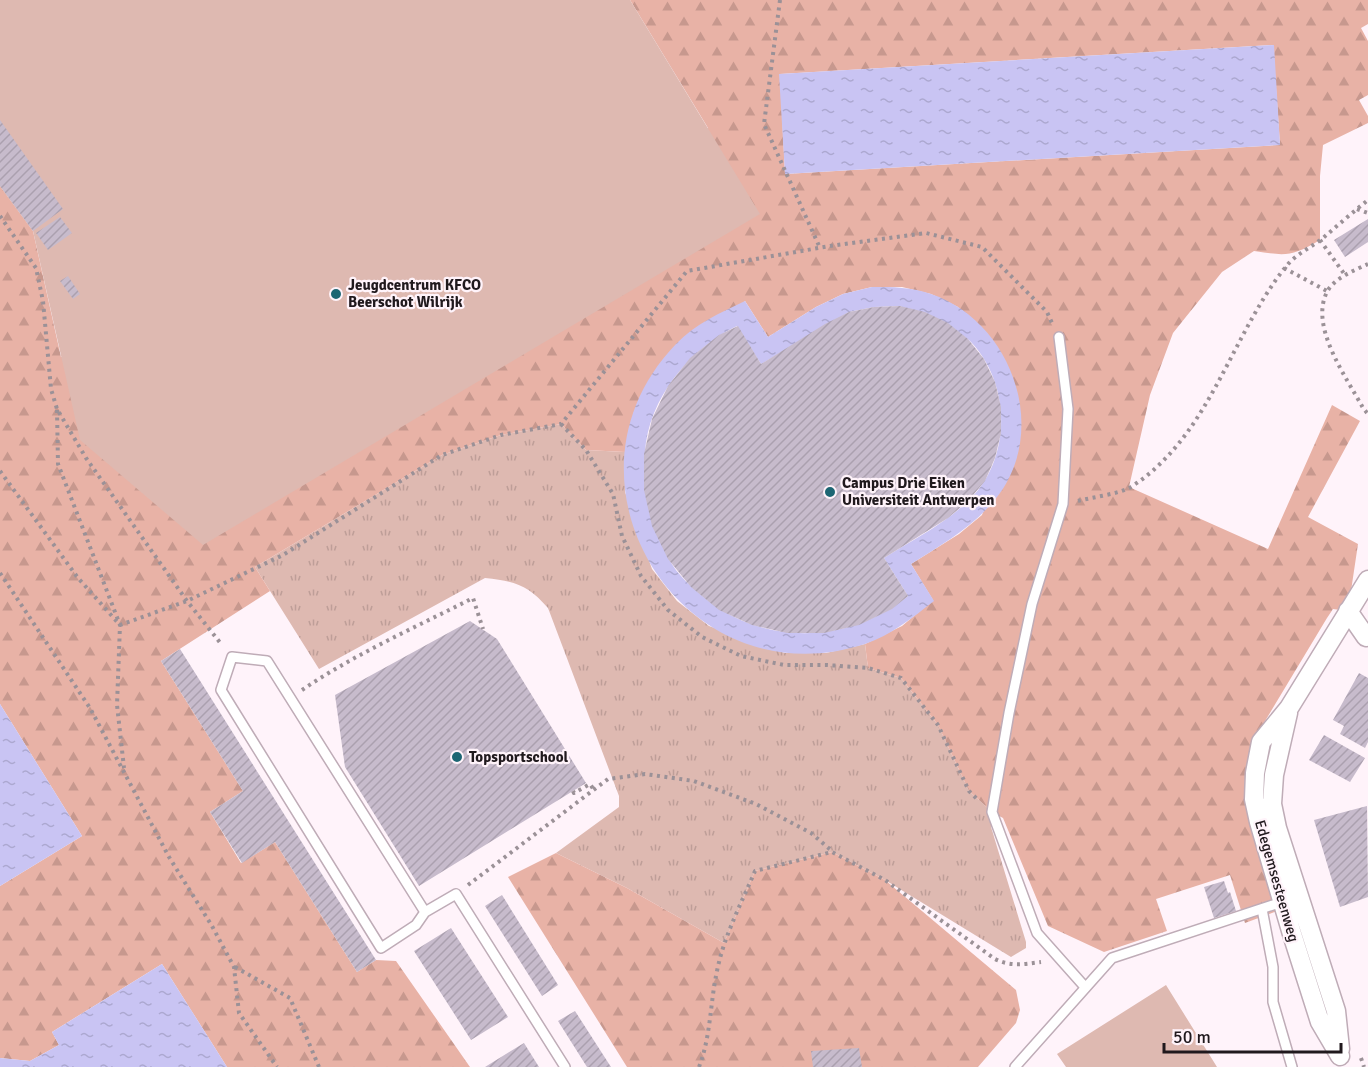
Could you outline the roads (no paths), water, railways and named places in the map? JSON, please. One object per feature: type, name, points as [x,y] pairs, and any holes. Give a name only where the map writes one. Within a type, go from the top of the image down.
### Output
[{"type":"street","name":"Edegemsesteenweg","points":[[1342,1061],[1336,1011],[1291,900],[1272,804],[1274,775],[1289,708],[1368,580]]},
{"type":"street","points":[[1348,611],[1366,637]]},
{"type":"lane","points":[[1059,337],[1068,409],[1063,504],[1032,604],[1009,712],[992,812],[1037,933],[1085,987]]},
{"type":"lane","points":[[425,912],[267,661],[232,657],[221,690],[381,948],[416,925],[425,912],[456,894],[566,1067]]},
{"type":"lane","points":[[1016,1067],[1112,958],[1291,900]]},
{"type":"lane","points":[[1262,909],[1273,967],[1272,1002],[1292,1067]]},
{"type":"water","points":[[1274,45],[1280,145],[785,174],[779,74]]},
{"type":"water","points":[[872,287],[894,287],[924,292],[958,307],[982,326],[1000,350],[1013,377],[1020,407],[1021,436],[1014,466],[1000,493],[991,504],[959,533],[911,564],[934,601],[892,631],[865,644],[799,654],[740,641],[690,611],[653,568],[630,515],[624,457],[639,399],[676,344],[691,331],[745,301],[768,337],[816,307],[843,294]],"holes":[[[900,306],[965,337],[984,359],[994,379],[1001,422],[999,444],[992,466],[982,485],[948,518],[884,558],[908,596],[885,612],[860,623],[834,630],[807,633],[780,631],[754,625],[729,614],[706,599],[686,581],[672,565],[665,549],[645,459],[648,433],[663,395],[674,378],[703,348],[737,326],[761,364],[849,312],[874,307]]]},
{"type":"water","points":[[0,704],[82,836],[0,886]]},
{"type":"water","points":[[162,964],[227,1067],[0,1067],[0,1058],[30,1061],[59,1045],[52,1032]]},
{"type":"place","name":"Jeugdcentrum KFCO Beerschot Wilrijk","points":[[336,294]]},
{"type":"place","name":"Campus Drie Eiken Universiteit Antwerpen","points":[[830,492]]},
{"type":"place","name":"Topsportschool","points":[[457,757]]}]
